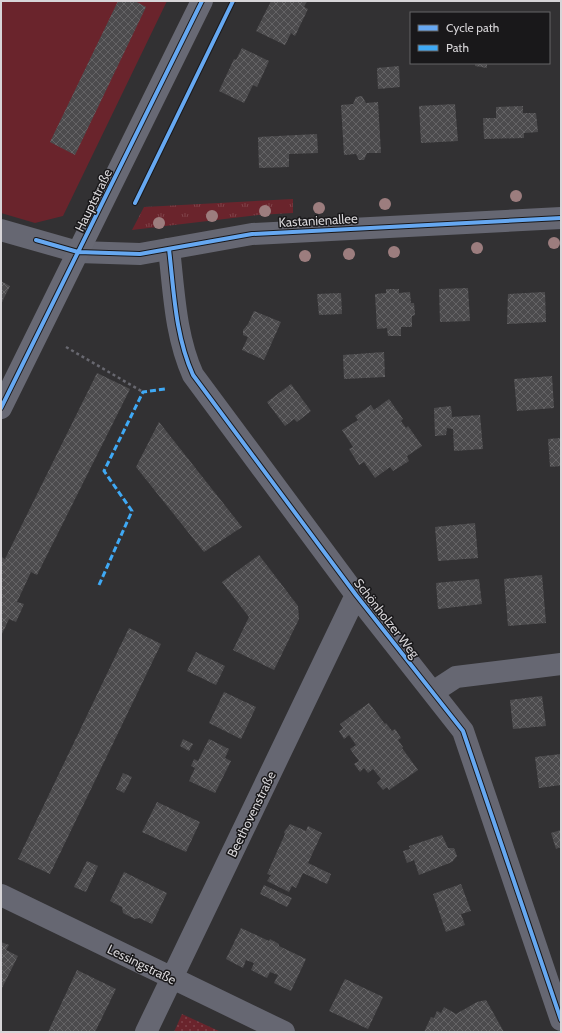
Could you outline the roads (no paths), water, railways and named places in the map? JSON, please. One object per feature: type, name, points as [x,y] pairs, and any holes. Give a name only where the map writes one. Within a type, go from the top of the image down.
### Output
[{"type":"main road","name":"Hauptstraße","points":[[1,408],[202,1]]},
{"type":"street","name":"Kastanienallee","points":[[1,230],[78,252],[140,254],[252,234],[561,218]]},
{"type":"street","name":"Schönholzer Weg","points":[[168,249],[177,323],[187,359],[193,374],[356,595],[463,731],[561,1020]]},
{"type":"street","name":"Beethovenstraße","points":[[146,1032],[356,595]]},
{"type":"street","points":[[433,692],[456,677],[561,664]]},
{"type":"street","name":"Lessingstraße","points":[[1,895],[284,1032]]}]
